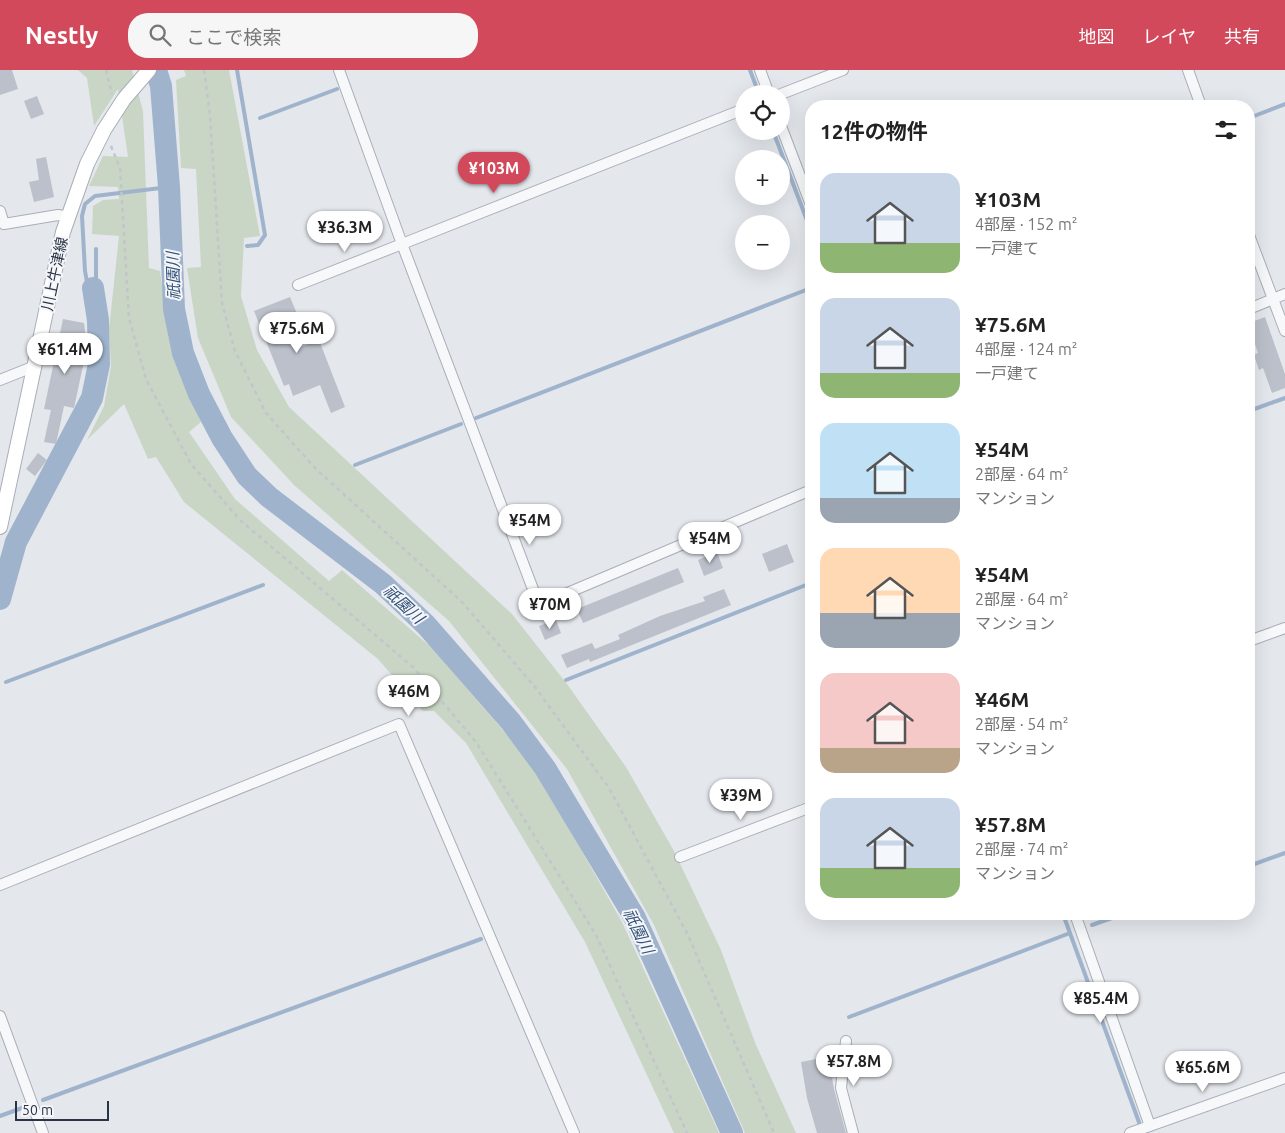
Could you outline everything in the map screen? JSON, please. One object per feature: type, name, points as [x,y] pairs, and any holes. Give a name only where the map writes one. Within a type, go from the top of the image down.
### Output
[{"type":"main road","name":"川上牛津線","points":[[0,526],[69,217],[87,164],[104,130],[124,99],[149,70]]},
{"type":"street","points":[[339,70],[402,244],[539,605],[805,493]]},
{"type":"street","points":[[760,70],[766,85]]},
{"type":"street","points":[[790,91],[843,70]]},
{"type":"street","points":[[1188,70],[1199,100]]},
{"type":"street","points":[[298,285],[735,113]]},
{"type":"street","points":[[786,140],[805,189]]},
{"type":"street","points":[[0,211],[4,224],[58,215],[69,217]]},
{"type":"street","points":[[1255,252],[1285,331]]},
{"type":"street","points":[[1255,306],[1285,294]]},
{"type":"street","points":[[0,380],[35,366]]},
{"type":"street","points":[[1255,639],[1285,628]]},
{"type":"street","points":[[0,885],[399,724],[574,1133]]},
{"type":"street","points":[[680,857],[805,809]]},
{"type":"street","points":[[1077,920],[1150,1126]]},
{"type":"street","points":[[0,1016],[43,1133]]},
{"type":"street","points":[[846,1041],[841,1088],[853,1133]]},
{"type":"street","points":[[1130,1133],[1285,1078]]},
{"type":"path","points":[[106,70],[117,110]]},
{"type":"path","points":[[204,70],[210,115],[222,303],[235,351],[266,413],[315,468],[462,602],[535,687],[609,788],[687,933],[774,1133]]},
{"type":"path","points":[[104,130],[120,168],[129,318],[146,379],[191,464],[241,521],[414,668],[476,742],[596,935],[687,1133]]},
{"type":"green space","points":[[78,70],[132,70],[143,111],[149,268],[160,271],[169,339],[201,422],[189,432],[235,499],[329,581],[342,570],[432,648],[533,765],[622,922],[719,1133],[674,1133],[585,942],[466,743],[434,711],[423,711],[378,659],[184,502],[156,457],[148,459],[124,404],[87,440],[104,406],[111,366],[109,329],[119,236],[92,234],[93,206],[103,200],[119,199],[118,187],[89,186],[103,156],[128,157],[118,89],[94,126],[87,78]]},
{"type":"green space","points":[[184,70],[229,70],[260,236],[244,238],[241,296],[257,350],[289,407],[512,614],[567,684],[626,767],[674,851],[721,950],[756,1045],[796,1133],[745,1133],[654,925],[567,769],[449,621],[294,485],[231,417],[198,338],[187,268],[201,267],[196,169],[181,168],[176,80],[186,76]]},
{"type":"building","points":[[0,70],[12,70],[18,89],[0,95]]},
{"type":"building","points":[[37,96],[44,114],[31,119],[24,101]]},
{"type":"building","points":[[46,157],[54,197],[34,202],[29,182],[39,180],[36,159]]},
{"type":"building","points":[[290,297],[302,326],[288,331],[295,349],[319,340],[345,407],[331,413],[320,385],[293,396],[289,384],[284,386],[254,311]]},
{"type":"building","points":[[1265,317],[1285,374],[1285,388],[1272,393],[1263,368],[1259,370],[1255,358],[1255,354],[1258,353],[1255,344],[1255,321]]},
{"type":"building","points":[[63,319],[84,323],[87,347],[74,408],[64,406],[56,444],[44,442],[51,410],[44,409]]},
{"type":"building","points":[[38,453],[47,460],[35,476],[26,469]]},
{"type":"building","points":[[787,544],[794,562],[769,572],[762,554]]},
{"type":"building","points":[[717,552],[723,568],[704,576],[698,560]]},
{"type":"building","points":[[678,568],[684,582],[583,623],[577,609]]},
{"type":"building","points":[[724,589],[731,605],[590,662],[589,659],[567,668],[561,655],[592,643],[595,649],[620,639],[618,635],[660,616],[705,601],[703,597]]},
{"type":"building","points":[[556,620],[561,633],[545,640],[539,626]]},
{"type":"building","points":[[832,1056],[836,1074],[832,1078],[834,1089],[846,1133],[817,1133],[807,1098],[801,1062]]},
{"type":"waterway","name":"祇園川","points":[[156,70],[161,86],[169,187],[174,309],[183,353],[199,394],[222,438],[247,476],[269,497],[383,584],[426,625],[511,722],[545,768],[635,918],[732,1133]]},
{"type":"waterway","points":[[237,70],[265,235],[258,245],[247,246]]},
{"type":"waterway","points":[[750,70],[756,85]]},
{"type":"waterway","points":[[260,118],[337,89]]},
{"type":"waterway","points":[[1255,116],[1285,104]]},
{"type":"waterway","points":[[776,140],[805,215]]},
{"type":"waterway","points":[[96,249],[96,282],[93,288],[87,282],[85,271],[82,216],[85,204],[95,196],[169,187]]},
{"type":"waterway","points":[[0,599],[16,542],[92,398],[99,364],[98,320],[93,288]]},
{"type":"waterway","points":[[476,418],[805,290]]},
{"type":"waterway","points":[[1255,409],[1285,398]]},
{"type":"waterway","points":[[355,465],[461,424]]},
{"type":"waterway","points":[[6,682],[263,585]]},
{"type":"waterway","points":[[566,680],[805,585]]},
{"type":"waterway","points":[[1255,864],[1285,853]]},
{"type":"waterway","points":[[1065,920],[1140,1125]]},
{"type":"waterway","points":[[1092,925],[1106,920]]},
{"type":"waterway","points":[[849,1017],[1070,933]]},
{"type":"waterway","points":[[43,1100],[481,939]]},
{"type":"waterway","points":[[0,1116],[22,1108]]}]
